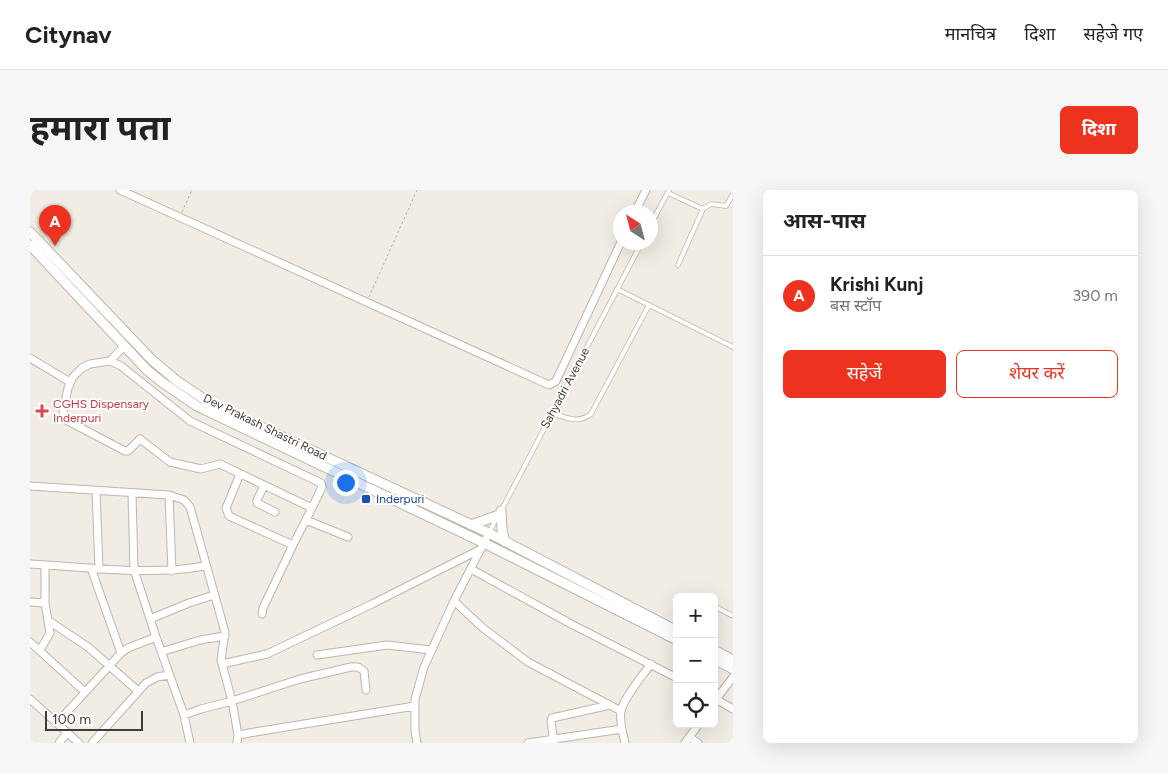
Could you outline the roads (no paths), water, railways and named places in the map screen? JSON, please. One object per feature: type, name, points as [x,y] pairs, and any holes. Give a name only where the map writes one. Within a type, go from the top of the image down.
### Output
[{"type":"street","points":[[120,190],[549,385],[556,381],[617,250]]},
{"type":"street","points":[[638,205],[646,190]]},
{"type":"street","name":"Dev Prakash Shastri Road","points":[[30,232],[152,360],[177,381],[210,403],[471,524],[673,629]]},
{"type":"street","name":"Dev Prakash Shastri Road","points":[[30,246],[152,375],[197,406],[673,638]]},
{"type":"street","points":[[110,360],[124,346]]},
{"type":"street","points":[[30,358],[70,382]]},
{"type":"street","points":[[262,614],[263,608],[293,545],[312,508],[322,487],[321,483],[190,421],[121,366],[110,360],[95,362],[86,366],[70,382],[64,413],[66,420],[125,451],[128,451],[140,439],[173,463],[201,469],[220,464],[312,508]]},
{"type":"street","points":[[240,474],[226,506],[228,514],[293,545]]},
{"type":"street","points":[[30,486],[169,495],[184,500],[190,507],[225,636],[222,664],[232,702],[237,739],[415,706]]},
{"type":"street","points":[[264,486],[257,503],[275,512]]},
{"type":"street","points":[[96,490],[95,568],[121,653]]},
{"type":"street","points":[[132,494],[134,570],[184,715],[190,743]]},
{"type":"street","points":[[169,495],[172,571]]},
{"type":"street","points":[[471,524],[500,513],[505,542]]},
{"type":"street","points":[[306,520],[348,537]]},
{"type":"street","points":[[417,743],[415,706],[417,692],[431,650],[489,533]]},
{"type":"street","points":[[222,664],[267,654],[372,604],[482,546]]},
{"type":"street","points":[[30,564],[172,571],[205,566]]},
{"type":"street","points":[[40,650],[48,637],[50,628],[45,603],[45,564]]},
{"type":"street","points":[[471,568],[573,625],[673,676]]},
{"type":"street","points":[[150,619],[189,602],[214,595]]},
{"type":"street","points":[[454,601],[483,628],[528,662],[621,711]]},
{"type":"street","points":[[30,602],[45,603]]},
{"type":"street","points":[[49,621],[74,636],[138,691]]},
{"type":"street","points":[[161,652],[200,640],[225,636]]},
{"type":"street","points":[[57,723],[121,653],[128,648],[156,637]]},
{"type":"street","points":[[30,642],[85,692]]},
{"type":"street","points":[[316,655],[386,645],[431,650]]},
{"type":"street","points":[[718,652],[733,660]]},
{"type":"street","points":[[718,661],[733,669]]},
{"type":"street","points":[[625,743],[621,711],[651,664]]},
{"type":"street","points":[[184,715],[201,708],[232,702],[300,679],[351,667],[358,667],[364,671],[366,690]]},
{"type":"street","points":[[92,743],[138,691],[151,680],[169,675]]},
{"type":"street","points":[[718,696],[733,677]]},
{"type":"street","points":[[30,698],[79,743]]},
{"type":"street","points":[[718,702],[733,709]]},
{"type":"street","points":[[553,741],[552,718],[610,706]]},
{"type":"street","points":[[696,728],[687,740],[698,743]]},
{"type":"street","points":[[528,743],[553,741],[622,729]]},
{"type":"street","points":[[59,743],[67,733]]},
{"type":"lane","points":[[658,212],[669,192],[702,209]]},
{"type":"lane","points":[[678,266],[702,209],[711,204],[726,206],[733,194]]},
{"type":"lane","name":"Sahyadri Avenue","points":[[489,533],[638,250]]},
{"type":"lane","points":[[618,289],[733,347]]},
{"type":"lane","points":[[552,413],[568,419],[579,420],[591,414],[649,305]]},
{"type":"lane","points":[[718,608],[733,616]]},
{"type":"place","name":"Krishi Kunj","points":[[55,246]]},
{"type":"place","name":"CGHS Dispensary Inderpuri","points":[[42,411]]},
{"type":"place","name":"Inderpuri","points":[[366,499]]}]
